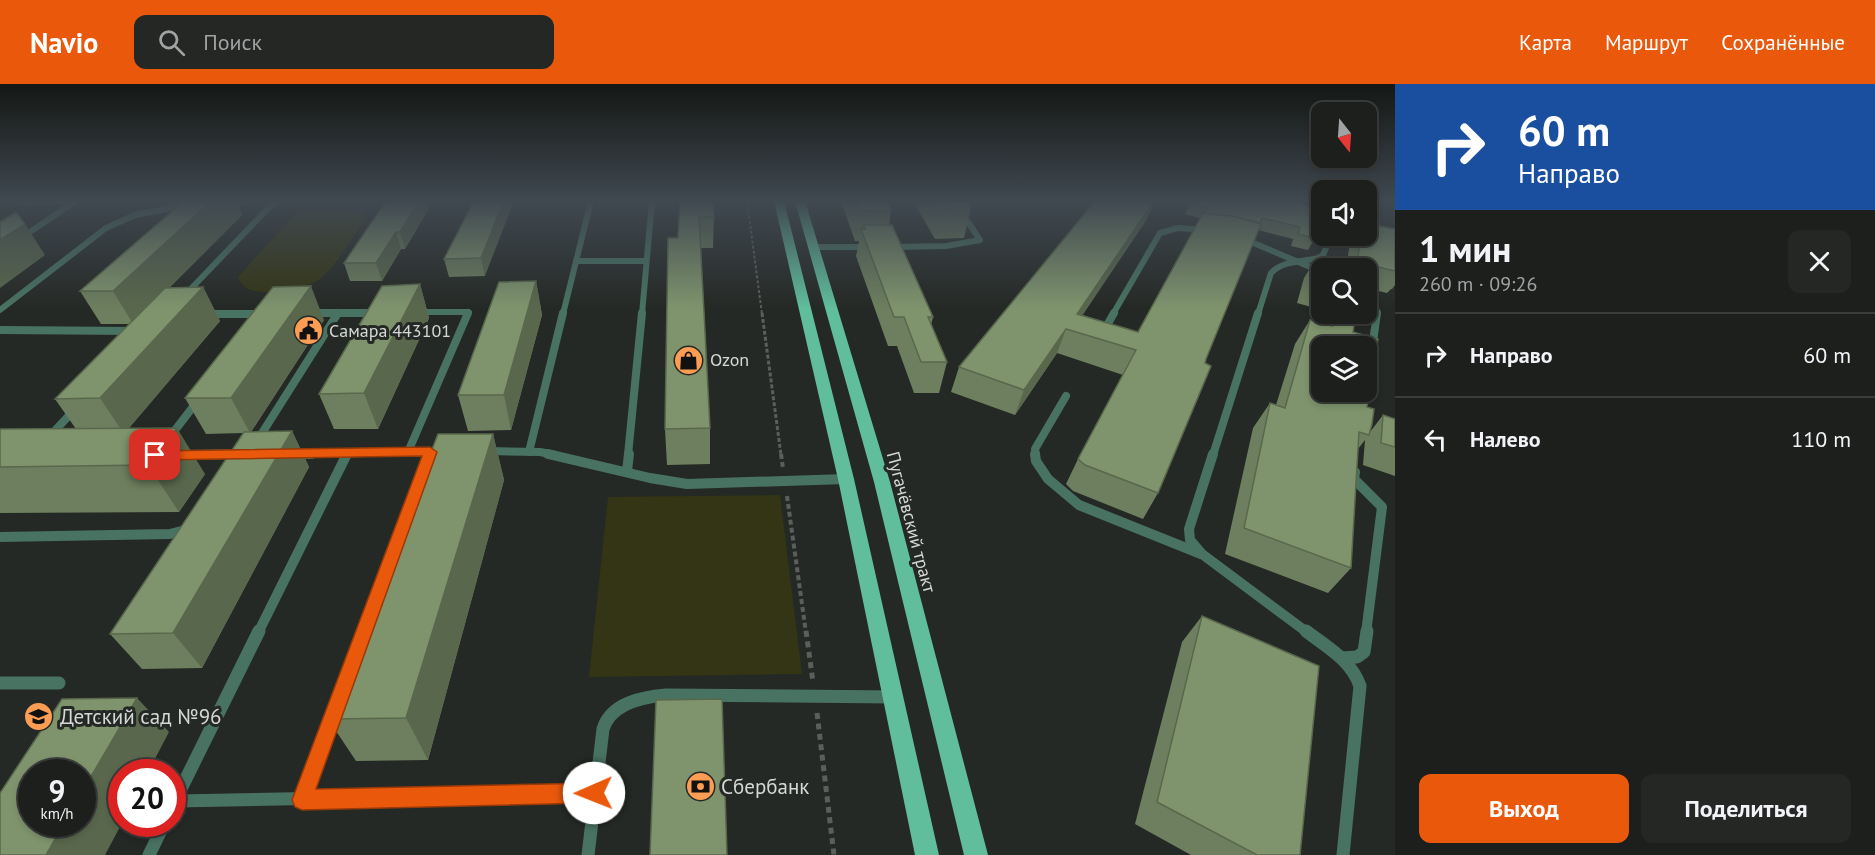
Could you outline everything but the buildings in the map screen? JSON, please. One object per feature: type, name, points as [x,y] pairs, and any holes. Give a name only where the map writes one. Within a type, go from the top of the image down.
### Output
[{"type":"main road","points":[[788,237],[846,479],[927,855]]},
{"type":"main road","name":"Пугачёвский тракт","points":[[809,237],[882,482],[976,855]]},
{"type":"lane","points":[[0,252],[22,237]]},
{"type":"lane","points":[[0,310],[94,237]]},
{"type":"lane","points":[[182,298],[241,237]]},
{"type":"lane","points":[[529,452],[582,237]]},
{"type":"lane","points":[[627,471],[648,237]]},
{"type":"lane","points":[[812,247],[946,246],[980,240],[978,237]]},
{"type":"lane","points":[[1106,327],[1158,237]]},
{"type":"lane","points":[[890,238],[894,247]]},
{"type":"lane","points":[[1239,238],[1262,245],[1311,267]]},
{"type":"lane","points":[[1327,246],[1319,258],[1282,265],[1274,268],[1271,273],[1189,529],[1190,540],[1202,554],[1342,658],[1355,672],[1360,686],[1343,855]]},
{"type":"lane","points":[[576,261],[645,261]]},
{"type":"lane","points":[[408,452],[468,312],[409,313]]},
{"type":"lane","points":[[167,455],[246,459],[338,313]]},
{"type":"lane","points":[[306,314],[385,313]]},
{"type":"lane","points":[[199,314],[275,314]]},
{"type":"lane","points":[[257,323],[264,314]]},
{"type":"lane","points":[[0,330],[138,331]]},
{"type":"lane","points":[[162,446],[206,389]]},
{"type":"lane","points":[[1066,396],[1035,448],[1036,461],[1048,479],[1079,505],[1202,554]]},
{"type":"lane","points":[[45,440],[78,407]]},
{"type":"lane","points":[[282,454],[450,451]]},
{"type":"lane","points":[[480,451],[529,452],[687,484],[846,479]]},
{"type":"lane","points":[[405,519],[430,452]]},
{"type":"lane","points":[[186,780],[347,453]]},
{"type":"lane","points":[[1342,658],[1358,657],[1364,652],[1382,507],[1354,479],[1357,457]]},
{"type":"lane","points":[[0,537],[170,534],[193,528],[200,522]]},
{"type":"lane","points":[[0,683],[59,683]]},
{"type":"lane","points":[[588,855],[603,724],[619,707],[640,698],[666,695],[894,697]]},
{"type":"lane","points":[[302,800],[339,699]]},
{"type":"lane","points":[[186,804],[594,793]]},
{"type":"lane","points":[[149,855],[158,837]]},
{"type":"path","points":[[752,237],[815,697],[834,855]]},
{"type":"green space","points":[[274,237],[353,237],[327,273],[301,288],[286,291],[255,291],[243,285],[238,277]]},
{"type":"green space","points":[[780,495],[802,674],[589,677],[608,497]]},
{"type":"place","name":"Самара 443101","points":[[308,331]]},
{"type":"place","name":"Ozon","points":[[689,360]]},
{"type":"place","name":"Детский сад №96","points":[[39,717]]},
{"type":"place","name":"Сбербанк","points":[[700,787]]},
{"type":"route","points":[[155,455],[430,452],[302,800],[594,793]]}]
